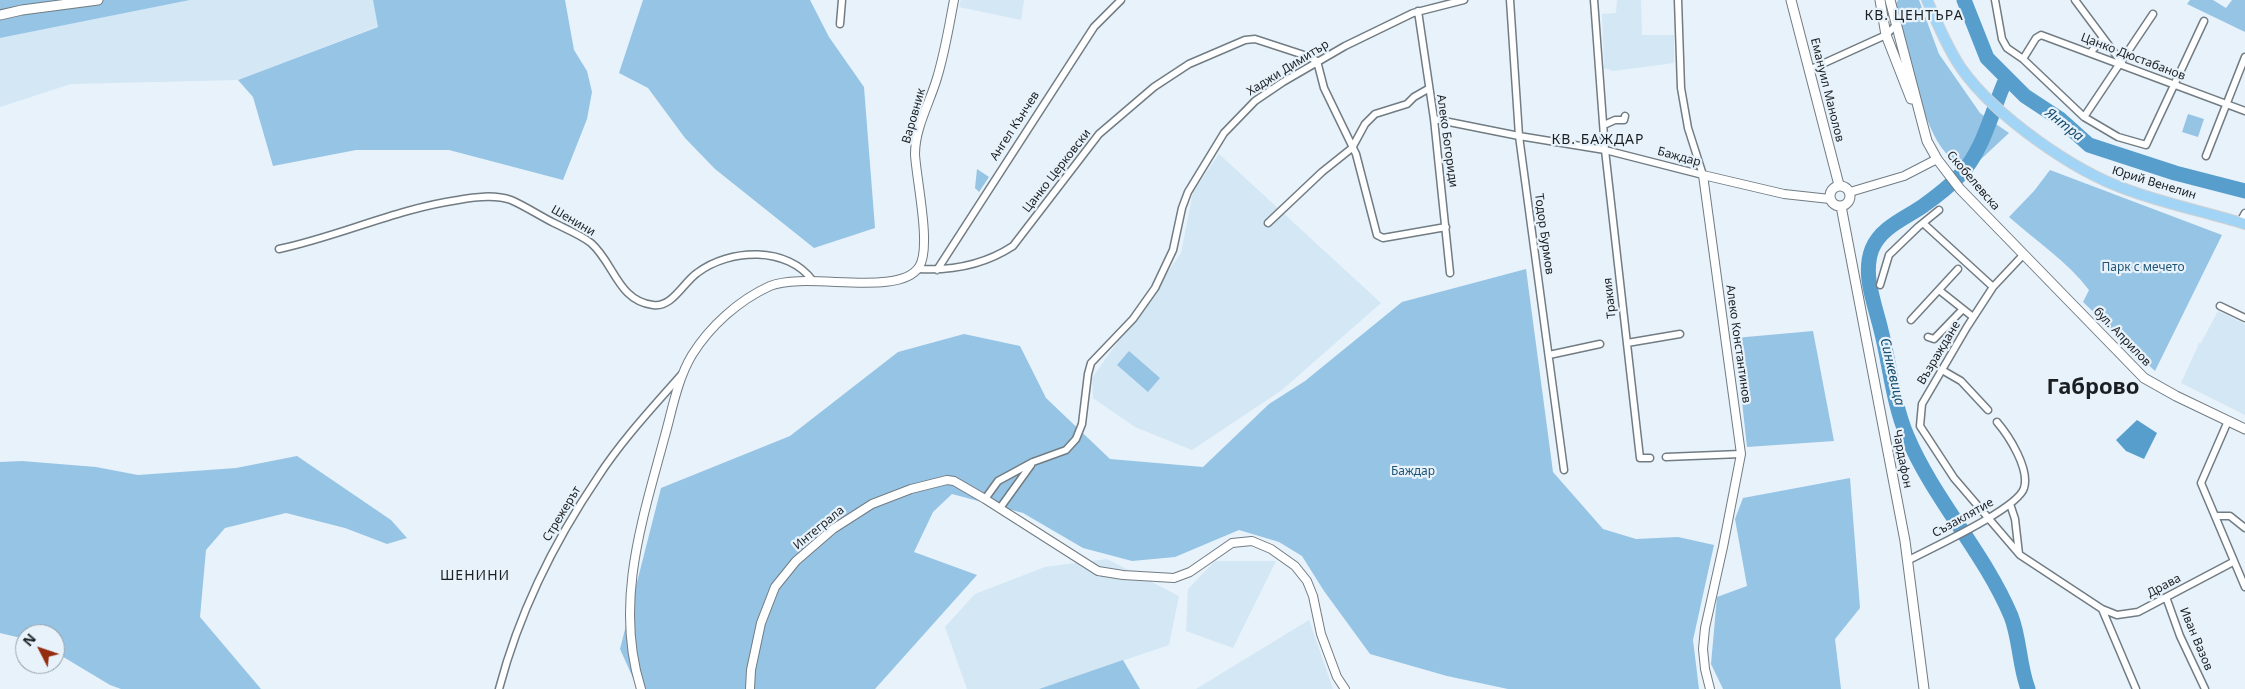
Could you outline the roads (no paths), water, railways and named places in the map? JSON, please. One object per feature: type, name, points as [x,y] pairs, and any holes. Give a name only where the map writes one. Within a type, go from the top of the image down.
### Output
[{"type":"main road","points":[[0,15],[70,2],[98,0]]},
{"type":"main road","name":"Емануил Манолов","points":[[1791,0],[1838,185]]},
{"type":"main road","name":"Скобелевска","points":[[1880,0],[1886,36],[1902,80],[1918,114]]},
{"type":"main road","name":"Скобелевска","points":[[1890,0],[1918,114],[1927,141],[1939,162],[1960,189],[2024,254]]},
{"type":"main road","name":"Юрий Венелин","points":[[1927,0],[1953,54],[1983,95],[2006,116],[2066,159],[2094,177],[2158,200],[2243,220]]},
{"type":"main road","points":[[1838,185],[1844,186],[1850,192],[1849,201],[1841,206],[1834,204],[1830,199],[1831,192],[1838,185]]},
{"type":"main road","name":"Чардафон","points":[[1841,206],[1908,561],[1924,689]]},
{"type":"main road","name":"бул. Априлов","points":[[2024,254],[2144,378],[2176,396],[2245,429]]},
{"type":"street","points":[[840,24],[842,0]]},
{"type":"street","name":"Варовник","points":[[918,269],[923,255],[923,226],[915,148],[923,117],[940,68],[954,0]]},
{"type":"street","name":"Ангел Кънчев","points":[[937,270],[1094,27],[1121,0]]},
{"type":"street","name":"Хаджи Димитър","points":[[985,499],[998,481],[1033,462],[1066,450],[1076,440],[1082,424],[1091,363],[1133,319],[1155,288],[1173,250],[1182,208],[1188,192],[1224,132],[1255,101],[1317,61],[1375,30],[1418,11],[1464,0]]},
{"type":"street","name":"Тодор Бурмов","points":[[1510,0],[1519,136],[1564,470]]},
{"type":"street","name":"Тракия","points":[[1594,0],[1606,150],[1640,458],[1650,458]]},
{"type":"street","name":"Алеко Константинов","points":[[1678,0],[1682,98],[1688,128],[1703,175],[1741,454],[1705,628],[1704,659],[1710,689]]},
{"type":"street","points":[[1995,0],[2004,44],[2084,118],[2118,137],[2146,145],[2204,21]]},
{"type":"street","points":[[2075,0],[2122,63]]},
{"type":"street","name":"Алеко Богориди","points":[[1418,11],[1428,89],[1434,119],[1450,273]]},
{"type":"street","points":[[2084,118],[2122,63],[2152,14]]},
{"type":"street","points":[[1809,70],[1886,36],[1896,25]]},
{"type":"street","name":"Цанко Дюстабанов","points":[[2022,59],[2036,38],[2042,35],[2122,63],[2174,85],[2245,111]]},
{"type":"street","points":[[2091,52],[2103,38]]},
{"type":"street","name":"Цанко Церковски","points":[[918,269],[937,270],[972,265],[1002,253],[1013,246],[1099,134],[1154,87],[1189,64],[1245,40],[1255,39],[1308,56],[1317,61]]},
{"type":"street","points":[[2206,156],[2245,57]]},
{"type":"street","points":[[1317,61],[1324,88],[1356,154],[1377,235],[1383,238],[1446,227]]},
{"type":"street","points":[[1268,223],[1322,172],[1352,148],[1365,124],[1375,114],[1406,104],[1428,89]]},
{"type":"street","points":[[1604,125],[1615,120],[1624,120],[1625,116]]},
{"type":"street","name":"Баждар","points":[[1434,119],[1519,136],[1606,150],[1784,194],[1830,199]]},
{"type":"street","points":[[1850,192],[1904,176],[1939,162]]},
{"type":"street","name":"Шенини","points":[[279,249],[305,243],[410,209],[434,203],[480,197],[510,200],[591,243],[624,290],[634,299],[645,304],[656,306],[667,302],[687,281],[703,269],[727,259],[747,254],[763,254],[790,262],[806,271],[813,281]]},
{"type":"street","points":[[1880,285],[1889,255],[1923,222],[1939,210]]},
{"type":"street","points":[[1923,222],[1993,288]]},
{"type":"street","name":"Възраждане","points":[[2020,555],[1987,519],[1954,478],[1920,426],[1922,404],[1973,317],[1993,288],[2024,254]]},
{"type":"street","points":[[641,689],[631,645],[630,581],[639,532],[655,472],[683,373],[691,356],[709,334],[735,308],[748,298],[783,282],[885,282],[906,278],[918,269]]},
{"type":"street","points":[[1911,320],[1958,269]]},
{"type":"street","points":[[1939,290],[1973,317]]},
{"type":"street","points":[[2220,306],[2245,318]]},
{"type":"street","points":[[1928,337],[1934,339],[1962,310]]},
{"type":"street","points":[[1627,343],[1680,334]]},
{"type":"street","points":[[1549,355],[1600,344]]},
{"type":"street","points":[[1942,370],[1961,381],[1988,410]]},
{"type":"street","name":"Стрежерът","points":[[498,689],[535,588],[560,538],[598,476],[630,434],[683,373]]},
{"type":"street","points":[[2228,421],[2201,483],[2201,488],[2216,516],[2233,562],[2245,587]]},
{"type":"street","name":"Съзаклятие","points":[[1908,561],[1987,519],[2010,504],[2024,488],[2022,466],[2017,452],[1997,422]]},
{"type":"street","points":[[1666,457],[1741,454]]},
{"type":"street","points":[[1000,508],[1033,462]]},
{"type":"street","name":"Интеграла","points":[[750,689],[755,644],[775,587],[796,561],[820,539],[872,504],[933,482],[954,481],[1098,571],[1158,578],[1180,577],[1199,567],[1226,546],[1238,541],[1252,541],[1271,549],[1294,566],[1307,581],[1313,596],[1321,634],[1337,677],[1345,689]]},
{"type":"street","points":[[2010,504],[2015,519],[2020,555]]},
{"type":"street","points":[[2216,516],[2230,516],[2245,528]]},
{"type":"street","name":"Драва","points":[[2020,555],[2102,609],[2125,616],[2138,612],[2233,562]]},
{"type":"street","name":"Иван Вазов","points":[[2166,597],[2180,636],[2205,689]]},
{"type":"street","points":[[2102,609],[2136,689]]},
{"type":"waterway","name":"Янтра","points":[[1964,0],[1987,58],[2025,96],[2060,119],[2089,145],[2175,173],[2245,191]]},
{"type":"waterway","name":"Синкевица","points":[[2006,79],[1982,141],[1969,164],[1943,191],[1881,235],[1872,249],[1868,269],[1870,290],[1902,423],[1918,459],[1987,570],[2011,616],[2028,689]]},
{"type":"district","name":"КВ. ЦЕНТЪРА","points":[[1914,16]]},
{"type":"district","name":"КВ. БАЖДАР","points":[[1598,140]]},
{"type":"district","name":"Габрово","points":[[2093,388]]},
{"type":"district","name":"ШЕНИНИ","points":[[475,576]]},
{"type":"park label","name":"Парк с мечето","points":[[2143,268]]}]
